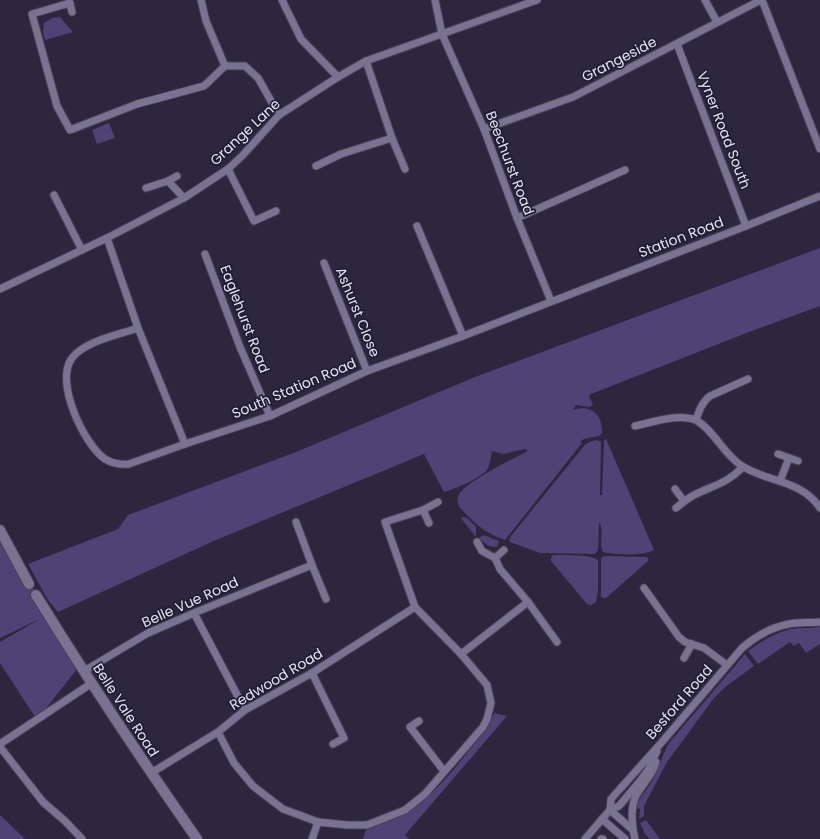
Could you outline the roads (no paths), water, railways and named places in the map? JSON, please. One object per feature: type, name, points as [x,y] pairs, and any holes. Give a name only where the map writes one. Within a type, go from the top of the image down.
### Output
[{"type":"main road","points":[[0,530],[29,584]]},
{"type":"main road","name":"Belle Vale Road","points":[[36,595],[54,627],[151,773],[197,839]]},
{"type":"street","points":[[201,0],[206,21],[224,66]]},
{"type":"street","points":[[282,0],[301,39],[338,77]]},
{"type":"street","name":"Beechurst Road","points":[[435,0],[442,34],[484,129],[517,218],[551,301]]},
{"type":"street","name":"Grange Lane","points":[[0,289],[107,238],[184,198],[228,169],[242,156],[279,115],[366,61],[537,0]]},
{"type":"street","points":[[704,0],[717,22]]},
{"type":"street","points":[[761,0],[820,149]]},
{"type":"street","name":"Grangeside","points":[[484,129],[573,97],[761,0]]},
{"type":"street","points":[[72,12],[70,3],[32,14],[57,106],[70,130],[137,104],[204,86],[224,66],[245,66],[258,78],[279,115]]},
{"type":"street","name":"Vyner Road South","points":[[677,44],[746,226]]},
{"type":"street","points":[[366,61],[392,138],[405,168]]},
{"type":"street","points":[[316,166],[341,154],[392,138]]},
{"type":"street","points":[[228,169],[254,221],[276,211]]},
{"type":"street","points":[[517,218],[625,170]]},
{"type":"street","points":[[146,188],[168,181],[177,176]]},
{"type":"street","points":[[168,181],[184,198]]},
{"type":"street","points":[[54,195],[82,250]]},
{"type":"street","name":"Station Road","points":[[551,301],[820,196]]},
{"type":"street","points":[[417,226],[463,336]]},
{"type":"street","points":[[107,238],[138,328],[185,444]]},
{"type":"street","name":"Eaglehurst Road","points":[[205,254],[240,347],[270,416]]},
{"type":"street","name":"Ashurst Close","points":[[324,263],[368,371]]},
{"type":"street","name":"South Station Road","points":[[138,328],[84,346],[71,358],[66,369],[67,390],[77,421],[90,444],[106,459],[119,465],[129,464],[270,416],[368,371],[463,336],[551,301]]},
{"type":"street","points":[[696,420],[703,403],[710,396],[748,379]]},
{"type":"street","points":[[635,426],[678,417],[696,420],[708,428],[731,456],[743,467],[805,492],[816,501],[820,508]]},
{"type":"street","points":[[778,454],[798,461]]},
{"type":"street","points":[[780,481],[789,458]]},
{"type":"street","points":[[676,508],[693,496],[725,482],[743,467]]},
{"type":"street","points":[[675,490],[684,501]]},
{"type":"street","points":[[218,732],[234,762],[253,786],[283,809],[318,822],[367,825],[405,810],[425,794],[483,728],[491,703],[487,685],[461,654],[415,607],[385,522],[423,510],[438,502]]},
{"type":"street","points":[[423,510],[429,523]]},
{"type":"street","points":[[296,522],[326,599]]},
{"type":"street","points":[[477,542],[482,550],[495,558],[500,570],[528,602],[557,642]]},
{"type":"street","points":[[495,558],[504,550]]},
{"type":"street","name":"Belle Vue Road","points":[[84,671],[148,633],[312,565]]},
{"type":"street","points":[[644,588],[679,637],[707,650],[727,666]]},
{"type":"street","points":[[461,654],[528,602]]},
{"type":"street","name":"Redwood Road","points":[[151,773],[218,732],[245,710],[312,673],[415,607]]},
{"type":"street","points":[[194,613],[245,710]]},
{"type":"street","name":"Besford Road","points":[[585,839],[610,810],[611,799],[747,644],[771,630],[789,624],[820,622]]},
{"type":"street","points":[[684,658],[692,644]]},
{"type":"street","points":[[312,673],[344,738],[333,744]]},
{"type":"street","points":[[82,839],[65,821],[43,802],[0,745],[92,683]]},
{"type":"street","points":[[419,721],[410,727],[444,772]]},
{"type":"street","points":[[633,830],[610,810],[619,806],[640,781],[662,742]]},
{"type":"street","points":[[635,839],[632,812],[634,802],[637,794],[651,774],[656,762],[657,752]]},
{"type":"street","points":[[602,819],[625,839]]},
{"type":"street","points":[[312,839],[318,822]]}]
